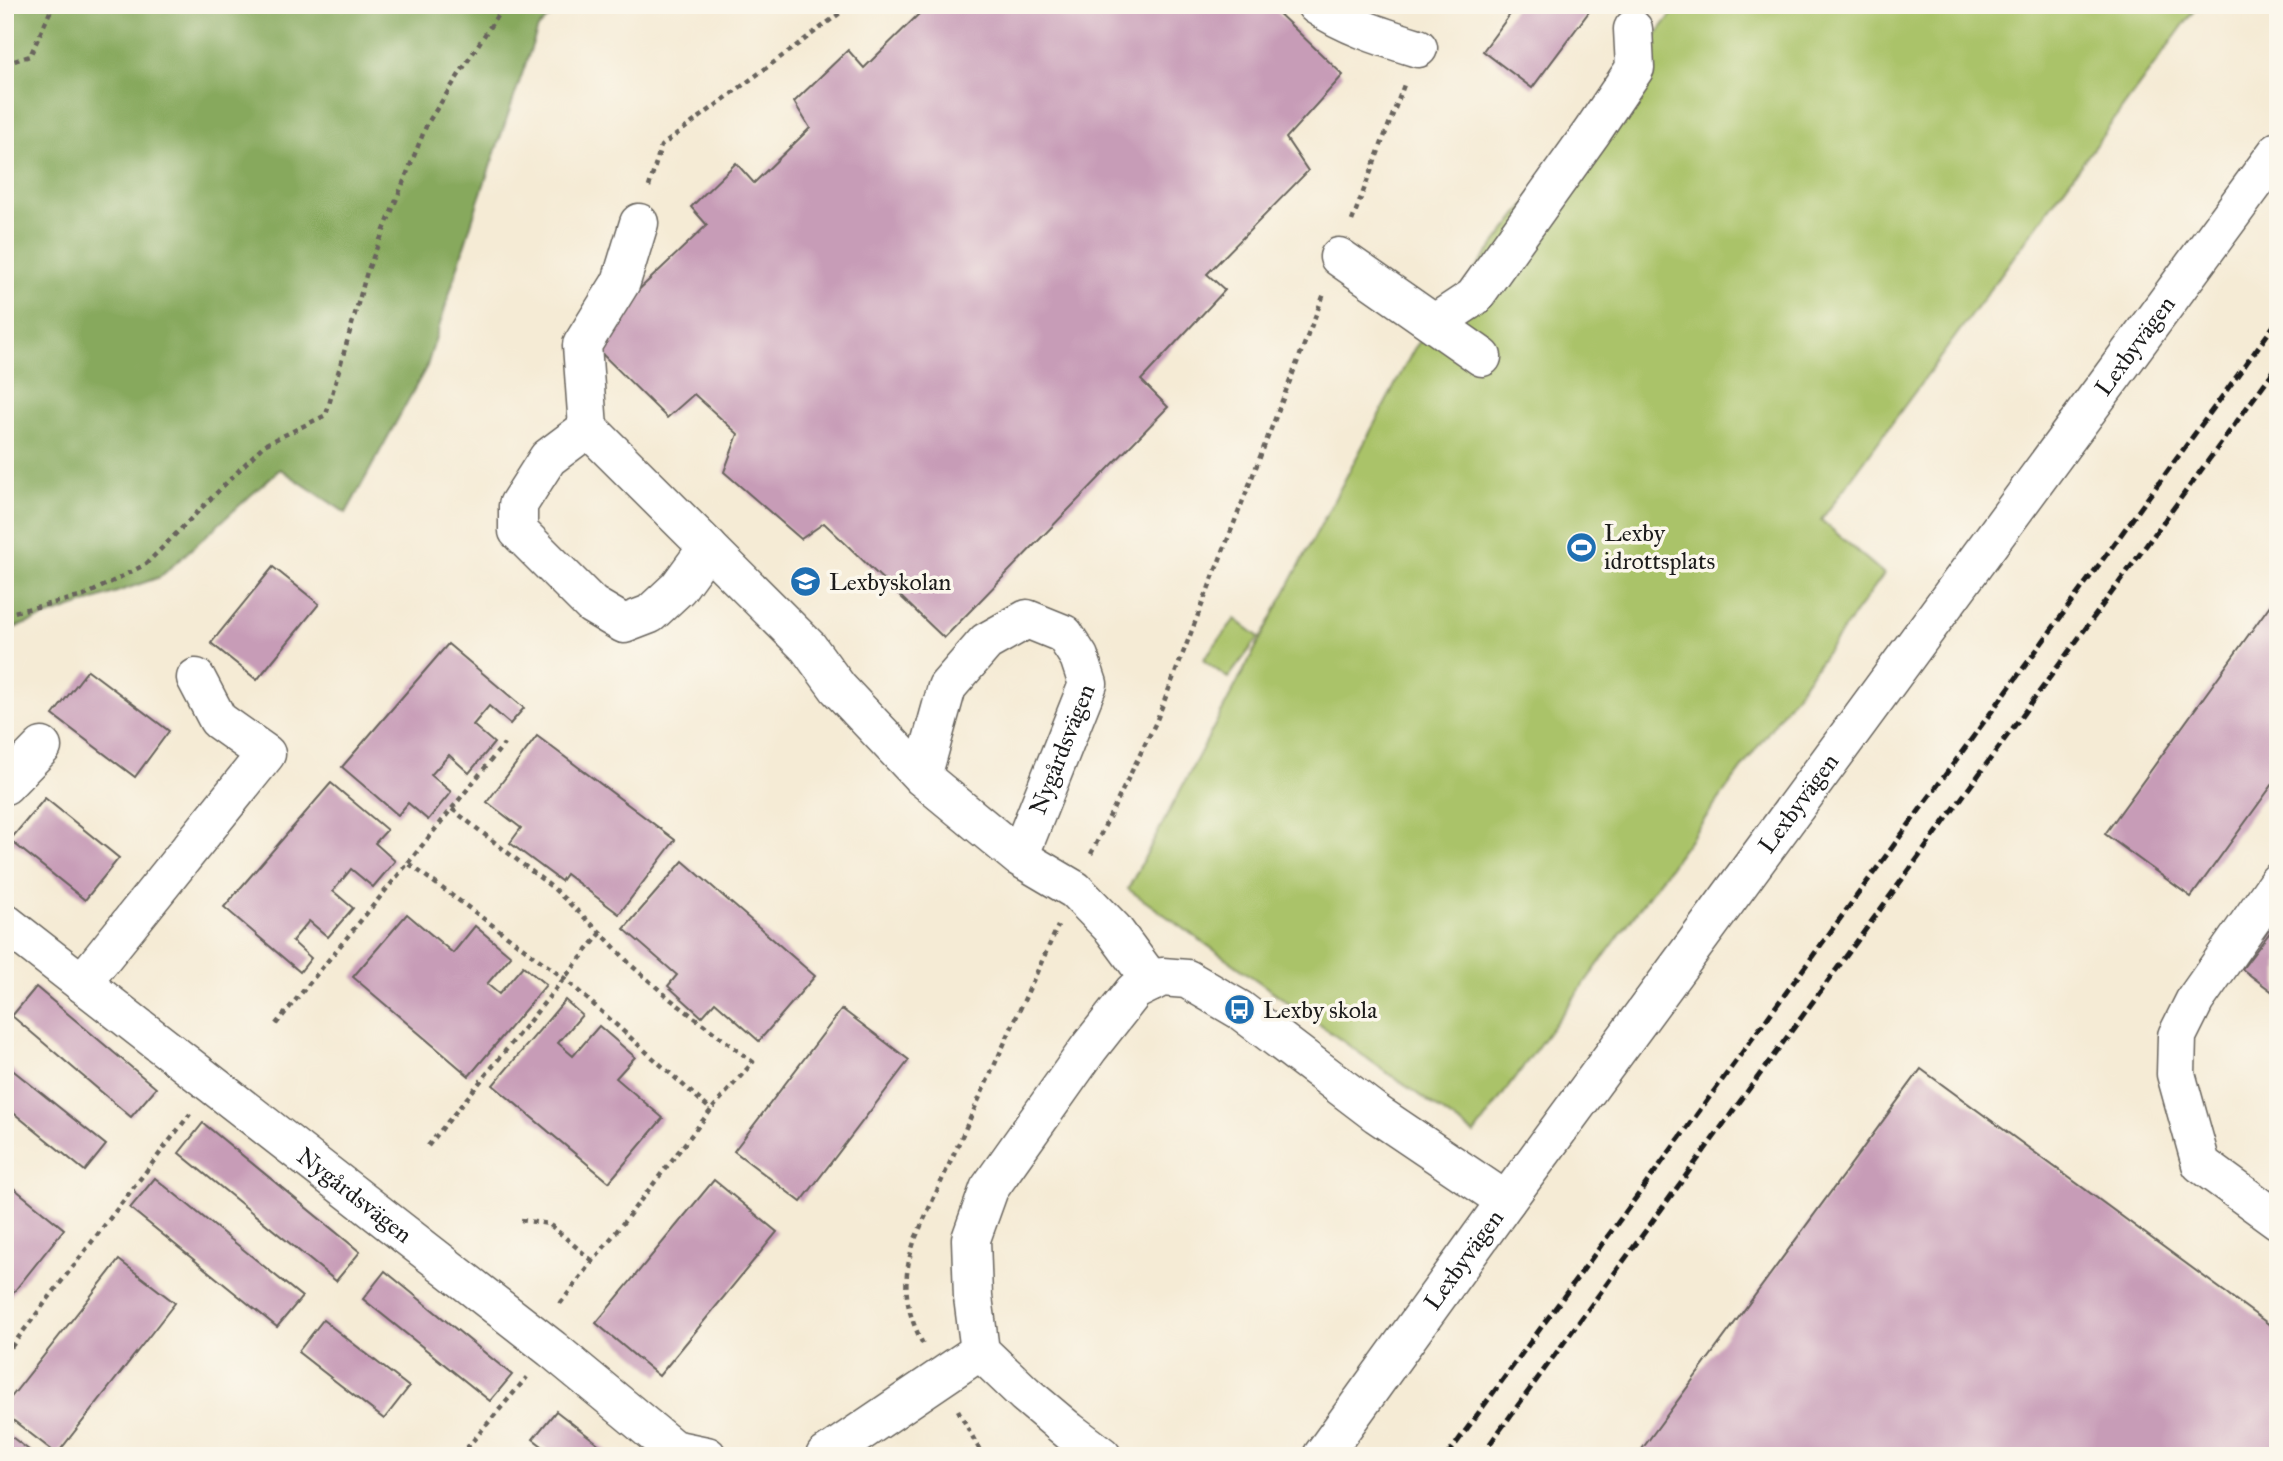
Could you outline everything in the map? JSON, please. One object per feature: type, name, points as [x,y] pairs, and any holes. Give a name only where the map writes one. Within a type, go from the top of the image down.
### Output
[{"type":"street","points":[[1316,5],[1372,34],[1418,48]]},
{"type":"street","points":[[1435,323],[1474,297],[1592,132],[1635,68],[1633,29]]},
{"type":"street","name":"Lexbyvägen","points":[[1322,1456],[1506,1201],[2278,150]]},
{"type":"street","points":[[639,223],[621,282],[582,345],[588,428],[808,647],[838,688],[922,777],[1019,857],[1075,890],[1112,929],[1152,982]]},
{"type":"street","points":[[1339,257],[1482,357]]},
{"type":"street","points":[[588,428],[548,458],[518,505],[518,531],[550,565],[592,605],[624,624],[650,614],[678,587],[708,547]]},
{"type":"street","name":"Nygårdsvägen","points":[[922,777],[947,687],[986,642],[1027,619],[1064,634],[1079,657],[1088,684],[1019,857]]},
{"type":"street","points":[[82,983],[266,754],[218,720],[196,678]]},
{"type":"street","points":[[6,784],[41,747]]},
{"type":"street","points":[[2278,882],[2195,1000],[2177,1036],[2176,1074],[2201,1164],[2278,1220]]},
{"type":"street","name":"Nygårdsvägen","points":[[5,923],[543,1343],[673,1449],[707,1456]]},
{"type":"street","points":[[1102,1456],[1025,1394],[980,1351],[973,1297],[971,1239],[989,1189],[1133,991],[1162,977],[1187,979],[1228,1003],[1377,1114],[1506,1201]]},
{"type":"street","points":[[825,1456],[980,1351]]},
{"type":"path","points":[[5,64],[30,56],[50,12],[49,5]]},
{"type":"path","points":[[5,614],[84,596],[146,564],[264,445],[326,415],[367,272],[427,124],[503,5]]},
{"type":"path","points":[[639,223],[661,146],[850,5]]},
{"type":"path","points":[[982,1456],[920,1337],[905,1294],[907,1264],[915,1238],[1075,890],[1156,722],[1418,48]]},
{"type":"path","points":[[276,1024],[504,744]]},
{"type":"path","points":[[452,809],[553,888],[632,966],[670,999],[753,1062],[711,1110],[594,1262],[543,1343],[460,1456]]},
{"type":"path","points":[[408,863],[564,978],[711,1110]]},
{"type":"path","points":[[428,1146],[601,933]]},
{"type":"path","points":[[5,1355],[213,1085]]},
{"type":"path","points":[[520,1220],[549,1224],[594,1262]]},
{"type":"green space","points":[[5,5],[562,5],[538,28],[478,202],[427,366],[346,513],[280,469],[160,577],[5,631]]},
{"type":"green space","name":"Lexby idrottsplats","points":[[1679,5],[2198,5],[1821,520],[1884,574],[1474,1134],[1128,889],[1414,349]]},
{"type":"green space","points":[[1235,619],[1259,637],[1228,678],[1203,660]]},
{"type":"building","points":[[928,5],[1270,5],[1343,75],[1286,138],[1308,171],[1207,274],[1225,290],[1141,380],[1168,407],[944,638],[824,523],[801,539],[724,472],[738,434],[694,394],[667,418],[592,344],[627,301],[707,225],[691,207],[736,163],[754,183],[810,128],[794,102],[848,50],[864,68]]},
{"type":"building","points":[[1517,5],[1594,5],[1532,88],[1483,51]]},
{"type":"building","points":[[273,567],[319,604],[257,680],[211,643]]},
{"type":"building","points":[[2278,594],[2278,777],[2191,897],[2105,834]]},
{"type":"building","points":[[448,644],[524,708],[510,724],[489,706],[473,725],[494,743],[469,773],[449,755],[431,775],[451,792],[428,820],[408,803],[398,815],[342,767]]},
{"type":"building","points":[[88,670],[169,731],[135,777],[53,715]]},
{"type":"building","points":[[537,736],[675,840],[619,914],[566,874],[561,881],[510,843],[521,828],[487,802]]},
{"type":"building","points":[[331,783],[387,830],[375,843],[395,861],[373,887],[351,869],[333,891],[353,908],[328,937],[309,921],[292,941],[311,958],[300,972],[224,907]]},
{"type":"building","points":[[45,798],[119,858],[85,900],[10,840]]},
{"type":"building","points":[[683,861],[815,976],[759,1041],[715,1002],[702,1017],[668,986],[677,975],[624,929]]},
{"type":"building","points":[[407,914],[453,953],[475,926],[511,956],[487,984],[499,994],[523,966],[546,985],[469,1076],[353,977]]},
{"type":"building","points":[[2278,922],[2278,996],[2242,969]]},
{"type":"building","points":[[36,987],[156,1088],[131,1117],[12,1016]]},
{"type":"building","points":[[565,1000],[582,1015],[558,1043],[573,1056],[599,1026],[635,1057],[616,1078],[663,1118],[609,1182],[493,1085]]},
{"type":"building","points":[[842,1009],[909,1060],[801,1202],[734,1151]]},
{"type":"building","points":[[5,1064],[106,1145],[85,1171],[5,1106]]},
{"type":"building","points":[[1921,1069],[2278,1331],[2278,1456],[1637,1456]]},
{"type":"building","points":[[203,1123],[360,1252],[336,1281],[179,1153]]},
{"type":"building","points":[[155,1178],[302,1297],[277,1327],[130,1208]]},
{"type":"building","points":[[714,1180],[777,1232],[659,1376],[596,1323]]},
{"type":"building","points":[[10,1185],[64,1229],[5,1303],[5,1190]]},
{"type":"building","points":[[119,1260],[175,1303],[57,1454],[5,1414],[5,1405]]},
{"type":"building","points":[[385,1271],[512,1375],[490,1401],[363,1299]]},
{"type":"building","points":[[323,1320],[409,1387],[384,1419],[298,1352]]},
{"type":"building","points":[[556,1411],[614,1456],[555,1456],[533,1439]]},
{"type":"building","points":[[5,1432],[37,1456],[5,1456]]},
{"type":"railway","points":[[1447,1456],[2278,320]]},
{"type":"railway","points":[[1481,1456],[2278,365]]},
{"type":"place","name":"Lexby idrottsplats","points":[[1581,547]]},
{"type":"place","name":"Lexbyskolan","points":[[806,582]]},
{"type":"place","name":"Lexby skola","points":[[1240,1010]]}]
